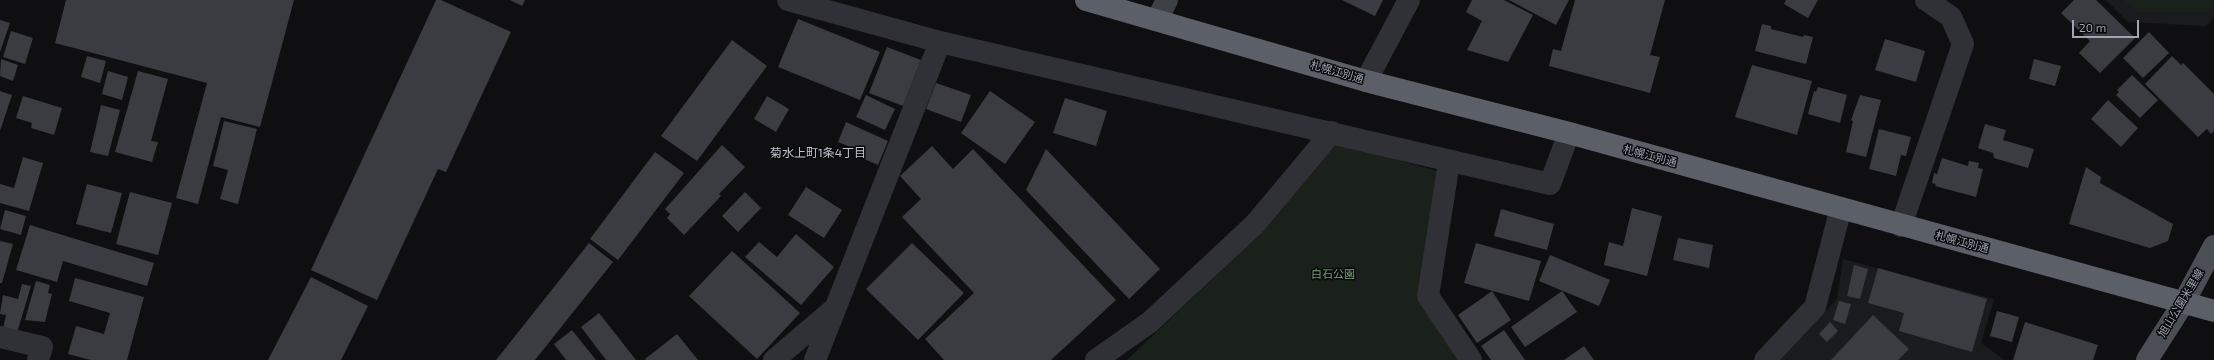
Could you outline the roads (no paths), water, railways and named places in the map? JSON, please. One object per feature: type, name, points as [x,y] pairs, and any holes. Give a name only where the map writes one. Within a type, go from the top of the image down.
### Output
[{"type":"highway","name":"札幌江別通","points":[[1086,0],[1129,6],[1157,20],[1366,81],[1569,134],[2214,311]]},
{"type":"main road","name":"旭山公園米里線","points":[[2147,360],[2184,302],[2214,246]]},
{"type":"street","points":[[788,0],[940,42],[1332,132],[1449,162],[1550,184],[1569,134]]},
{"type":"street","points":[[1157,20],[1167,0]]},
{"type":"street","points":[[1366,81],[1409,0]]},
{"type":"street","points":[[1901,226],[1963,44],[1951,17],[1926,0]]},
{"type":"street","points":[[815,360],[838,306],[940,42]]},
{"type":"street","points":[[1096,360],[1150,322],[1255,224],[1332,132]]},
{"type":"street","points":[[1449,162],[1428,296],[1470,360]]},
{"type":"street","points":[[1765,360],[1815,307],[1840,208]]},
{"type":"street","points":[[774,360],[838,306]]},
{"type":"street","points":[[0,337],[42,347],[38,360]]},
{"type":"district","name":"菊水上町1条4丁目","points":[[818,153]]},
{"type":"park label","name":"白石公園","points":[[1333,274]]}]
